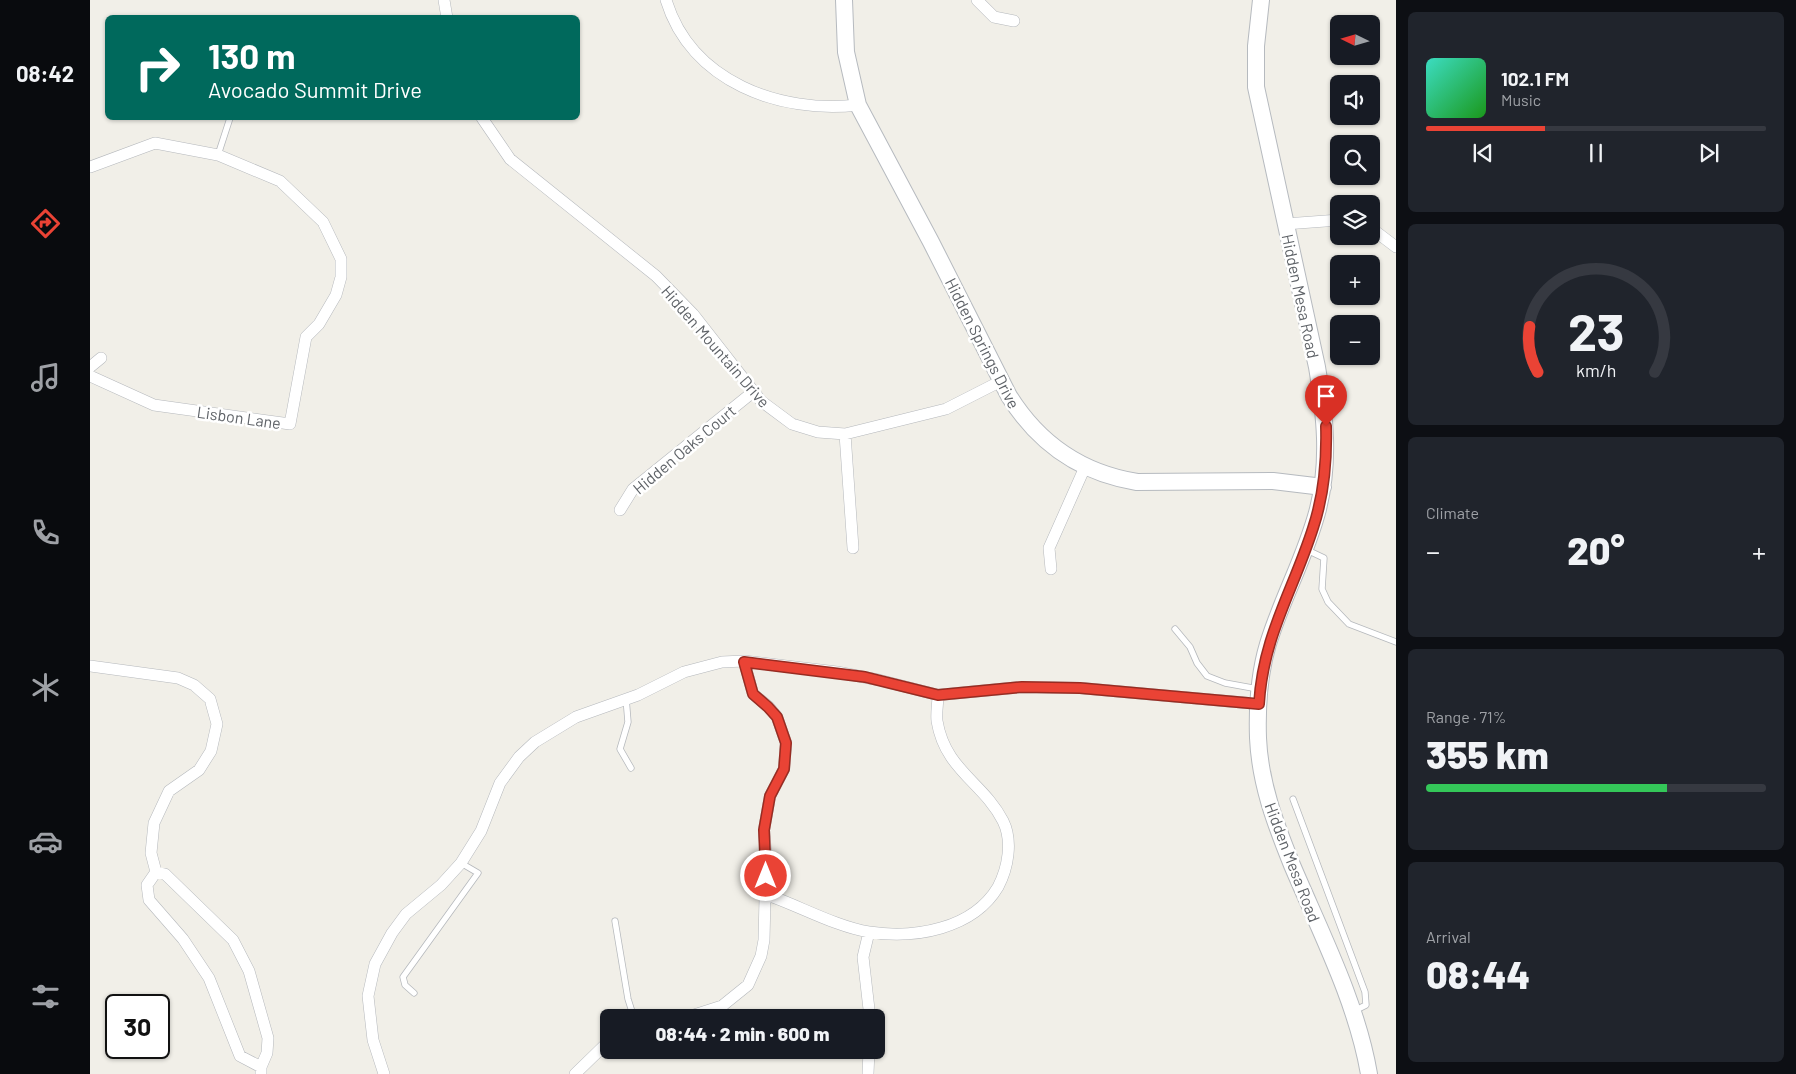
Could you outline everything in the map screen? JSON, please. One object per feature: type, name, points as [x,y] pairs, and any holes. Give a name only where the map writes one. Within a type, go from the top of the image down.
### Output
[{"type":"street","points":[[444,0],[446,15]]},
{"type":"street","points":[[666,0],[672,17],[688,43],[708,65],[732,82],[757,94],[803,105],[831,108],[858,105]]},
{"type":"street","name":"Hidden Springs Drive","points":[[844,0],[846,52],[858,105],[931,242],[1001,381],[1029,425],[1056,449],[1085,467],[1110,476],[1137,482],[1273,481],[1323,488]]},
{"type":"street","points":[[977,0],[994,17],[1014,21]]},
{"type":"street","name":"Hidden Mesa Road","points":[[1261,0],[1256,46],[1256,87],[1324,406],[1326,447],[1323,488],[1306,549],[1268,644],[1259,696],[1260,754],[1269,802],[1352,1012],[1362,1041],[1368,1074]]},
{"type":"street","name":"Hidden Mountain Drive","points":[[483,120],[510,159],[656,276],[693,314],[753,392],[771,410],[792,424],[818,432],[845,434],[946,409],[1001,381]]},
{"type":"street","name":"Lisbon Lane","points":[[90,167],[155,143],[218,155],[280,181],[322,222],[341,259],[341,277],[336,295],[319,324],[306,337],[290,424],[154,405],[90,376]]},
{"type":"street","points":[[1285,224],[1330,221]]},
{"type":"street","points":[[1380,235],[1396,247]]},
{"type":"street","points":[[90,367],[101,358]]},
{"type":"street","name":"Hidden Oaks Court","points":[[620,510],[633,489],[753,392]]},
{"type":"street","points":[[845,434],[854,548]]},
{"type":"street","points":[[1051,568],[1049,548],[1085,467]]},
{"type":"street","points":[[384,1074],[373,1040],[368,996],[375,964],[392,933],[406,914],[441,885],[461,863],[481,831],[500,783],[519,757],[535,742],[576,717],[652,689],[684,672],[722,662],[744,662],[837,672],[879,680],[938,695],[1022,687],[1259,696]]},
{"type":"street","points":[[712,1009],[722,1006],[748,985],[761,956],[764,940],[766,856],[764,830],[770,796],[784,769],[786,743],[777,717],[753,694],[744,662]]},
{"type":"street","points":[[90,666],[178,678],[194,685],[210,699],[218,724],[211,751],[200,770],[169,791],[154,823],[151,853],[156,872],[147,885],[149,900],[183,938],[209,978],[240,1056],[261,1071],[268,1053],[267,1025],[249,971],[233,940],[165,874],[156,872]]},
{"type":"street","points":[[765,896],[773,896],[869,932],[895,933],[934,931],[973,914],[989,902],[1003,878],[1008,858],[1008,838],[1003,821],[984,794],[954,764],[944,748],[937,720],[938,695]]},
{"type":"street","points":[[869,932],[863,957],[869,1009]]},
{"type":"street","points":[[575,1074],[600,1050]]},
{"type":"street","points":[[868,1074],[869,1059]]},
{"type":"lane","points":[[218,155],[229,120]]},
{"type":"lane","points":[[1306,549],[1324,558],[1322,590],[1328,602],[1348,624],[1361,631],[1396,642]]},
{"type":"lane","points":[[1176,629],[1190,647],[1197,663],[1207,676],[1259,696]]},
{"type":"lane","points":[[626,698],[628,722],[620,749],[631,768]]},
{"type":"lane","points":[[1293,799],[1365,992],[1366,1005],[1352,1012]]},
{"type":"lane","points":[[414,993],[405,985],[403,977],[478,873],[461,863]]},
{"type":"lane","points":[[615,921],[631,1009]]},
{"type":"route","points":[[766,876],[764,830],[770,796],[784,769],[786,743],[777,717],[753,694],[745,673],[744,662],[837,672],[879,680],[938,695],[1022,687],[1080,688],[1259,704],[1262,668],[1268,644],[1306,549],[1323,488],[1326,426]]}]
